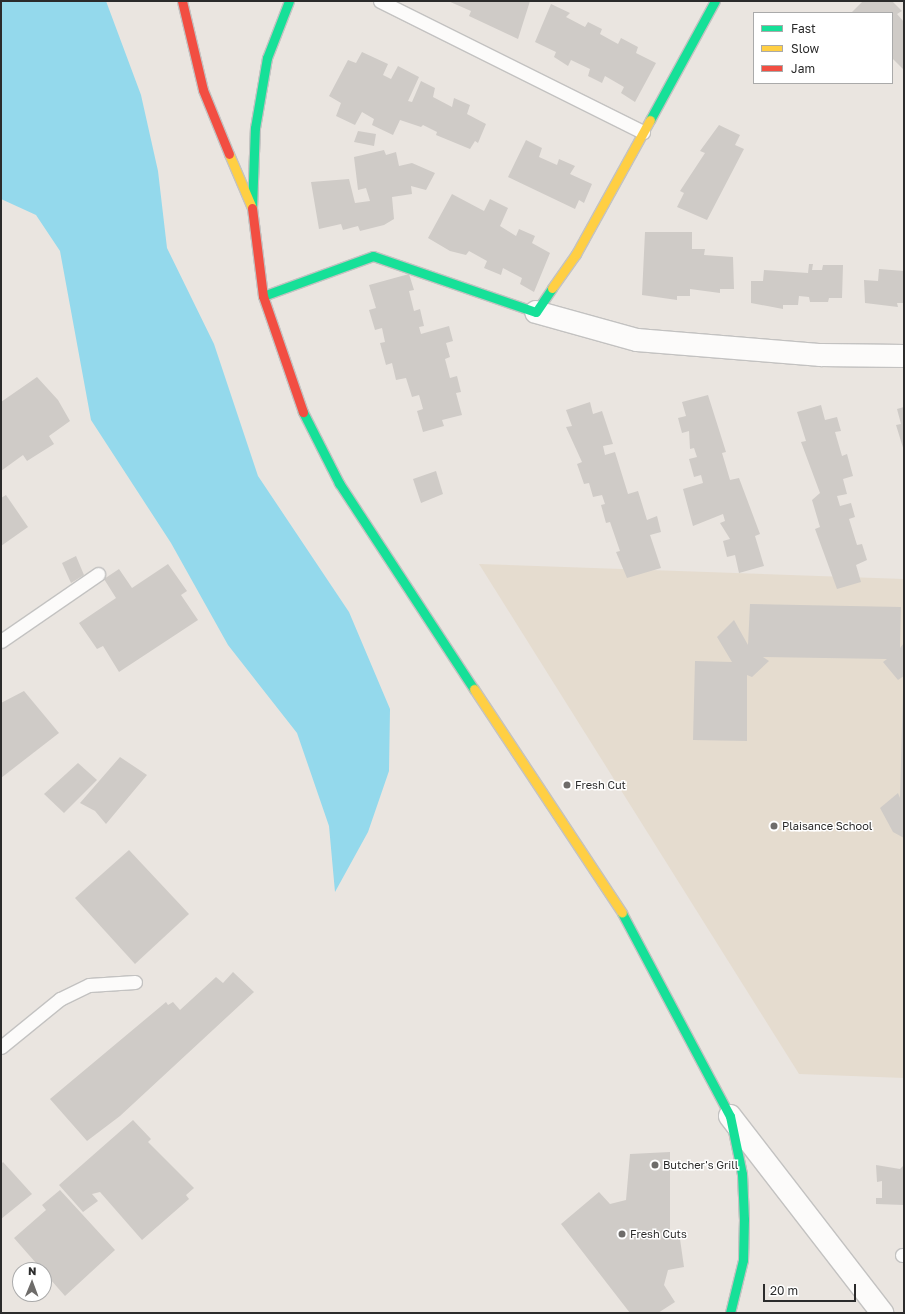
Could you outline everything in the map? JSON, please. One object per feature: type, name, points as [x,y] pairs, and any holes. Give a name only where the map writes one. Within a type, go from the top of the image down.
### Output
[{"type":"main road","points":[[182,1],[203,90],[252,208]]},
{"type":"main road","points":[[289,1],[267,58],[255,128],[252,208],[263,296],[294,394],[339,483],[630,926],[730,1116],[742,1174],[744,1218],[743,1260],[730,1313]]},
{"type":"main road","points":[[263,296],[373,256],[536,312],[576,254],[715,1]]},
{"type":"street","points":[[536,312],[637,340],[821,355],[904,356]]},
{"type":"street","points":[[730,1116],[882,1313]]},
{"type":"street","points":[[730,1313],[735,1313]]},
{"type":"lane","points":[[380,1],[643,132]]},
{"type":"lane","points":[[1,641],[98,574]]},
{"type":"lane","points":[[1,1048],[60,999],[89,985],[135,982]]},
{"type":"shaded area","name":"Plaisance School","points":[[479,564],[904,579],[904,1078],[799,1074]]},
{"type":"water","points":[[1,1],[106,1],[141,95],[158,171],[167,248],[214,344],[258,476],[349,612],[390,709],[389,771],[368,832],[335,892],[329,826],[297,733],[228,645],[171,543],[91,420],[60,251],[36,215],[1,199]]},
{"type":"building","points":[[448,1],[530,1],[518,39],[469,16],[471,11]]},
{"type":"building","points":[[863,1],[892,1],[902,11],[897,14],[904,22],[904,70],[893,59],[893,12],[852,12]]},
{"type":"building","points":[[551,4],[570,13],[566,17],[585,27],[588,22],[602,29],[600,34],[618,44],[621,38],[638,47],[636,53],[656,63],[635,102],[621,93],[624,87],[605,76],[602,83],[588,76],[590,69],[571,60],[568,66],[554,57],[556,52],[535,42]]},
{"type":"building","points":[[362,52],[388,64],[383,75],[391,79],[398,66],[419,77],[408,101],[412,102],[421,81],[435,88],[433,97],[452,107],[454,98],[470,105],[467,114],[486,124],[478,143],[475,141],[470,149],[436,135],[437,132],[423,125],[421,127],[400,120],[393,135],[372,125],[374,119],[362,112],[355,125],[336,116],[341,103],[329,96],[348,60],[356,63]]},
{"type":"building","points":[[719,125],[740,135],[735,145],[744,149],[707,220],[677,207],[684,193],[680,191],[705,153],[700,151]]},
{"type":"building","points":[[358,131],[376,134],[374,146],[354,142]]},
{"type":"building","points":[[526,140],[542,148],[539,157],[557,165],[559,159],[575,166],[570,174],[592,184],[584,203],[579,200],[575,209],[508,177]]},
{"type":"building","points":[[384,150],[386,155],[396,152],[399,166],[412,163],[435,173],[426,190],[411,186],[412,194],[392,197],[394,219],[384,225],[360,231],[358,226],[343,230],[341,224],[319,229],[311,182],[349,179],[355,203],[370,201],[366,188],[358,190],[354,157]]},
{"type":"building","points":[[452,194],[484,211],[490,199],[508,208],[500,226],[516,236],[519,229],[535,236],[532,243],[550,253],[534,292],[520,284],[522,278],[503,268],[501,275],[484,268],[487,261],[469,251],[466,255],[450,251],[428,238]]},
{"type":"building","points":[[645,232],[692,232],[692,249],[705,249],[704,255],[733,257],[734,289],[720,289],[720,293],[690,289],[690,296],[677,296],[677,300],[642,295]]},
{"type":"building","points":[[809,264],[813,264],[812,270],[822,270],[823,265],[843,265],[842,298],[829,298],[828,302],[810,302],[809,297],[799,296],[798,305],[783,305],[783,309],[751,303],[751,281],[763,281],[764,270],[808,273]]},
{"type":"building","points":[[879,269],[904,271],[904,303],[897,303],[898,307],[865,303],[864,280],[878,281]]},
{"type":"building","points":[[409,274],[414,290],[409,291],[414,311],[420,309],[424,326],[419,327],[421,334],[449,326],[453,341],[446,343],[450,357],[445,359],[450,378],[457,376],[461,392],[456,393],[462,415],[442,420],[444,426],[423,432],[417,411],[423,409],[419,395],[412,397],[406,378],[396,380],[392,363],[386,365],[380,343],[385,342],[382,328],[375,330],[369,310],[376,308],[369,285]]},
{"type":"building","points":[[37,377],[58,400],[70,421],[49,436],[54,444],[27,461],[23,455],[1,471],[1,402]]},
{"type":"building","points":[[708,395],[726,452],[722,453],[730,480],[739,478],[760,534],[755,536],[764,566],[739,573],[735,555],[727,557],[723,541],[730,539],[720,523],[725,521],[723,514],[693,526],[683,489],[703,483],[701,475],[694,477],[689,459],[697,457],[694,448],[690,449],[689,431],[682,433],[678,418],[686,416],[682,402]]},
{"type":"building","points":[[590,402],[593,414],[602,411],[613,444],[603,446],[605,455],[615,452],[628,494],[638,491],[647,520],[657,516],[661,532],[650,535],[661,568],[627,578],[616,552],[620,551],[610,522],[606,523],[601,505],[605,504],[602,495],[593,497],[589,483],[584,484],[577,464],[582,462],[566,427],[572,426],[566,410]]},
{"type":"building","points":[[821,405],[825,420],[837,417],[841,431],[835,432],[842,456],[847,454],[853,476],[843,479],[847,494],[837,496],[840,506],[851,503],[855,517],[849,519],[857,545],[862,544],[867,560],[856,565],[861,582],[837,589],[815,529],[820,527],[812,500],[820,493],[801,442],[806,441],[797,412]]},
{"type":"building","points":[[904,407],[904,451],[896,425],[901,424],[897,409]]},
{"type":"building","points":[[436,471],[443,494],[421,503],[413,479]]},
{"type":"building","points":[[6,495],[28,527],[1,546],[1,498]]},
{"type":"building","points":[[76,556],[84,575],[71,583],[62,563]]},
{"type":"building","points":[[168,564],[187,591],[181,595],[198,620],[119,672],[103,646],[97,649],[79,623],[116,598],[104,579],[119,569],[132,588]]},
{"type":"building","name":"Plaisance School","points":[[750,604],[901,607],[900,648],[904,643],[904,676],[898,680],[883,662],[887,659],[763,657],[769,661],[752,677],[747,675],[747,741],[693,740],[695,661],[732,662],[717,637],[734,620],[748,645]]},
{"type":"building","points":[[903,690],[904,838],[893,832],[880,808],[898,793],[900,798]]},
{"type":"building","points":[[24,691],[59,733],[1,778],[1,703]]},
{"type":"building","points":[[120,757],[147,775],[106,824],[95,811],[80,803]]},
{"type":"building","points":[[78,763],[97,780],[64,813],[44,794]]},
{"type":"building","points":[[129,850],[189,914],[135,964],[75,898]]},
{"type":"building","points":[[233,972],[254,992],[120,1116],[87,1141],[50,1099],[166,1002],[168,1005],[173,1002],[180,1010],[216,977],[223,983]]},
{"type":"building","points":[[133,1120],[151,1139],[148,1142],[194,1188],[186,1195],[189,1199],[142,1240],[100,1192],[92,1194],[98,1201],[83,1212],[59,1185]]},
{"type":"building","name":"Fresh Cuts","points":[[670,1152],[670,1230],[680,1239],[684,1267],[668,1270],[664,1285],[675,1302],[658,1313],[630,1313],[561,1224],[599,1192],[610,1204],[626,1200],[630,1154]]},
{"type":"building","points":[[3,1162],[32,1194],[1,1219],[1,1164]]},
{"type":"building","points":[[876,1165],[900,1169],[904,1165],[904,1205],[876,1204],[876,1198],[882,1198],[882,1181],[877,1182]]},
{"type":"building","points":[[60,1190],[115,1250],[65,1296],[52,1281],[52,1262],[35,1262],[14,1238],[46,1210],[42,1205]]},
{"type":"traffic: fast","points":[[252,208],[255,128],[267,58],[289,1]]},
{"type":"traffic: fast","points":[[650,120],[715,1]]},
{"type":"traffic: fast","points":[[263,296],[373,256],[536,312],[552,288]]},
{"type":"traffic: fast","points":[[303,412],[339,483],[474,689]]},
{"type":"traffic: fast","points":[[622,913],[730,1116],[742,1174],[744,1219],[743,1260],[730,1313]]},
{"type":"traffic: slow","points":[[552,288],[576,254],[650,120]]},
{"type":"traffic: slow","points":[[229,154],[252,208]]},
{"type":"traffic: slow","points":[[474,689],[622,913]]},
{"type":"traffic: jam","points":[[182,1],[203,90],[229,154]]},
{"type":"traffic: jam","points":[[252,208],[263,296],[303,412]]},
{"type":"place","name":"Fresh Cut","points":[[567,785]]},
{"type":"place","name":"Plaisance School","points":[[774,826]]},
{"type":"place","name":"Butcher's Grill","points":[[655,1165]]},
{"type":"place","name":"Fresh Cuts","points":[[622,1234]]}]
